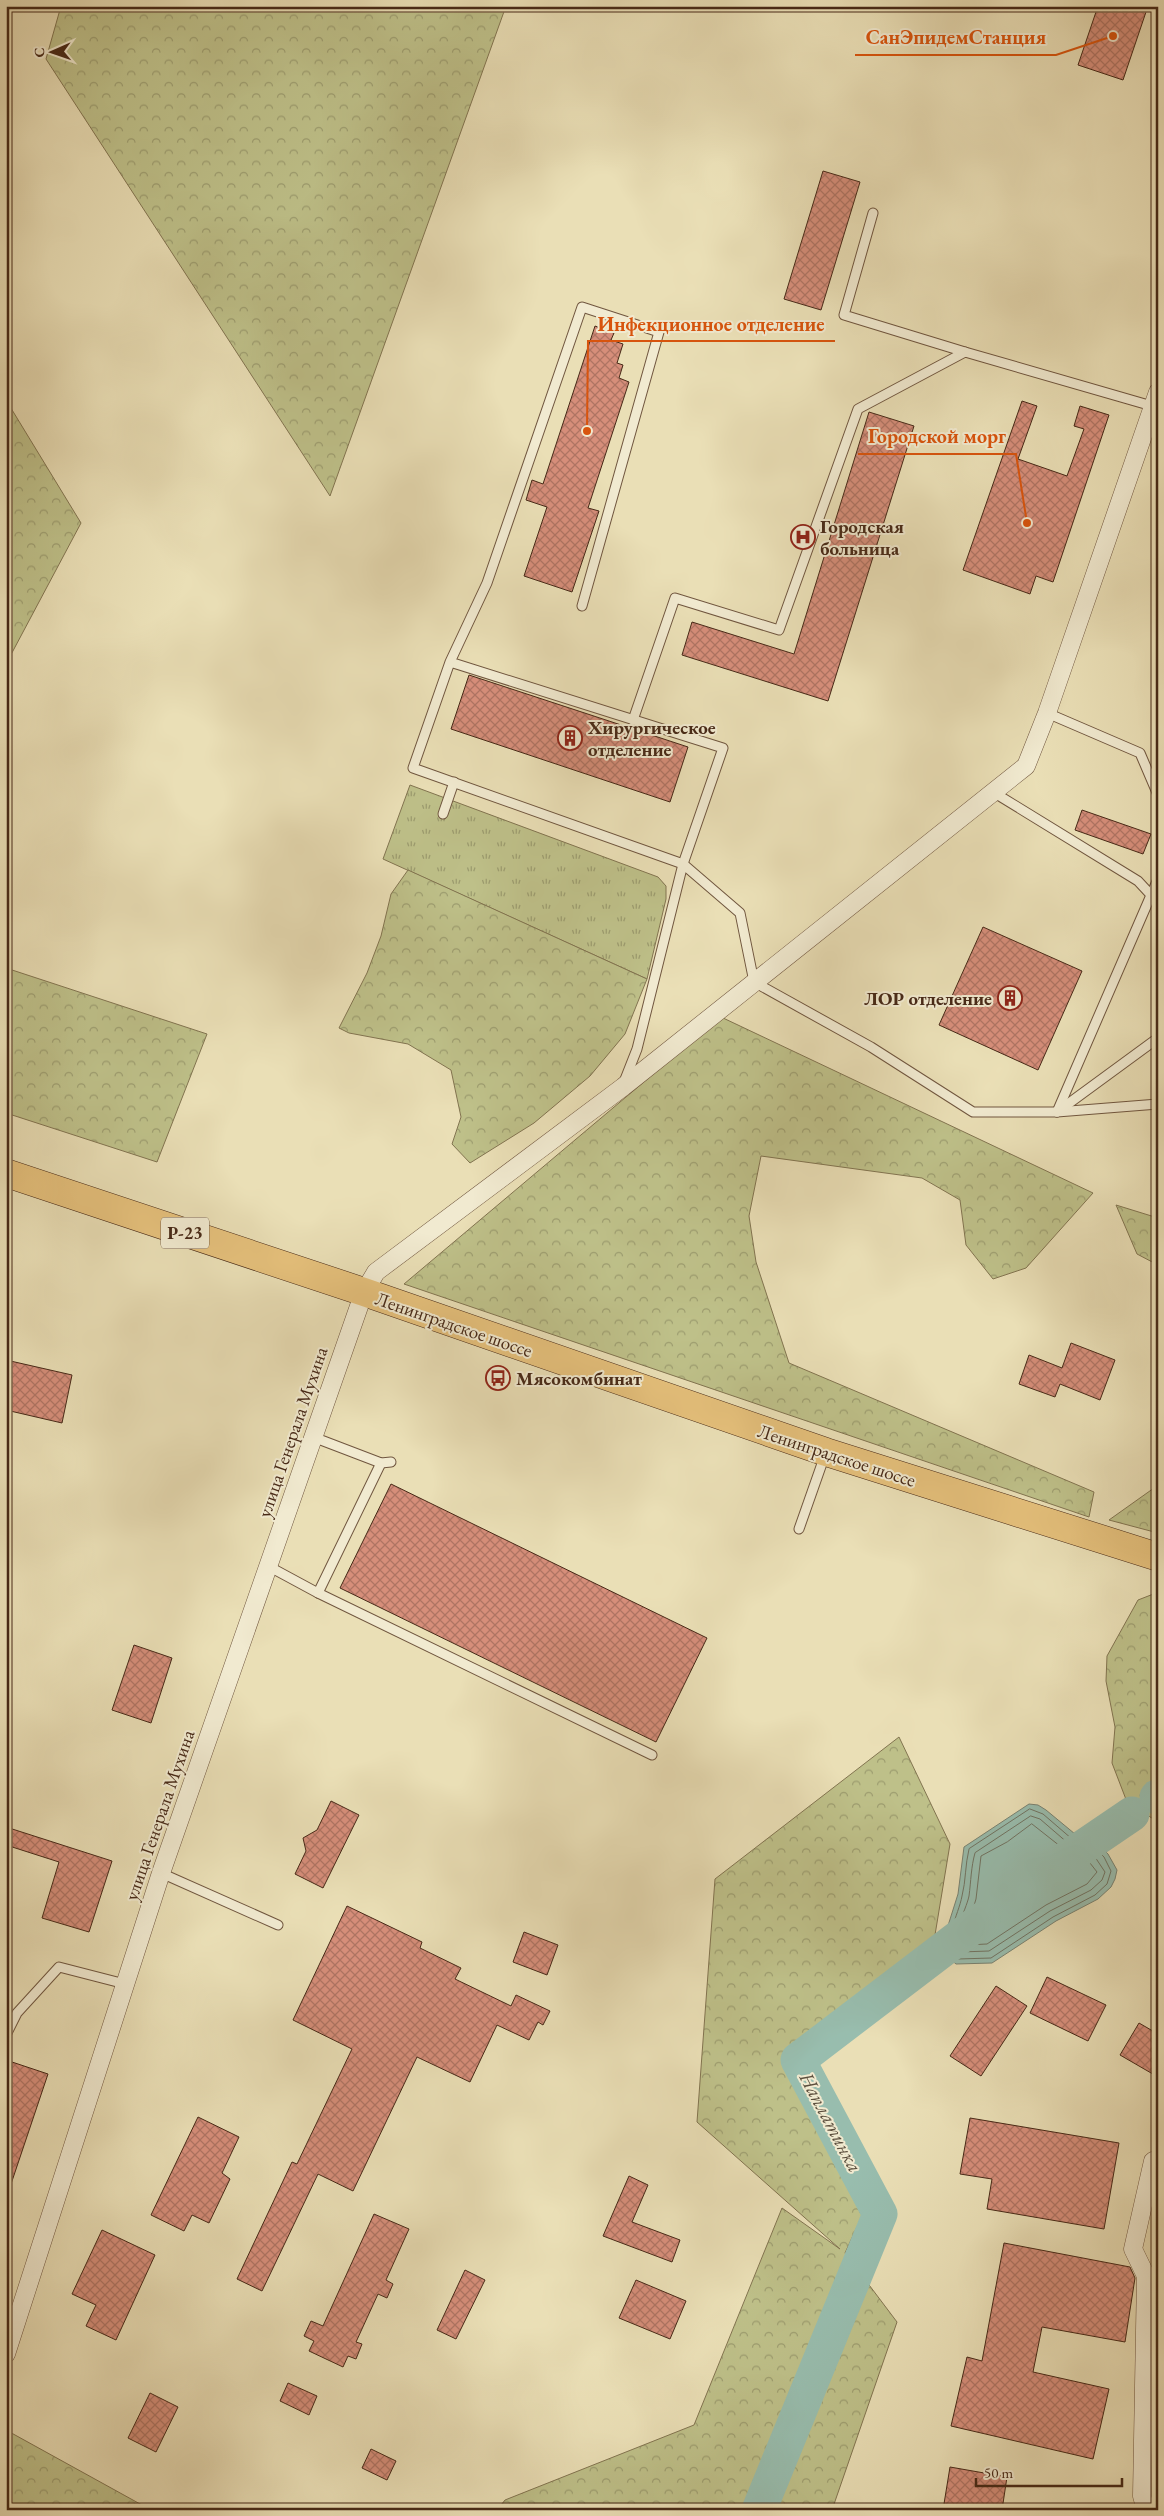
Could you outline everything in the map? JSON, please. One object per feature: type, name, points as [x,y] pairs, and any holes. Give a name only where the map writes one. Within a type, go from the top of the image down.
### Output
[{"type":"main road","name":"Ленинградское шоссе","points":[[6,1173],[364,1292],[826,1452],[1158,1557]]},
{"type":"street","name":"улица Генерала Мухина","points":[[6,2354],[161,1873],[364,1292],[376,1272],[622,1087],[1026,766],[1047,713],[1155,399]]},
{"type":"street","points":[[1146,2510],[1142,2496],[1146,2276],[1133,2249],[1153,2161]]},
{"type":"lane","points":[[873,213],[844,314],[965,352],[1155,399]]},
{"type":"lane","points":[[582,606],[659,332],[582,307],[487,583],[450,662],[413,768],[683,864],[740,913],[754,982],[870,1047],[973,1112],[1057,1112],[1158,1104]]},
{"type":"lane","points":[[632,720],[675,598],[779,630],[858,409],[965,352]]},
{"type":"lane","points":[[450,662],[723,748],[683,864],[637,1049],[622,1087]]},
{"type":"lane","points":[[1047,713],[1140,753],[1158,795]]},
{"type":"lane","points":[[443,814],[454,782]]},
{"type":"lane","points":[[993,792],[1138,881],[1151,895]]},
{"type":"lane","points":[[1057,1112],[1158,879]]},
{"type":"lane","points":[[1057,1112],[1158,1038]]},
{"type":"lane","points":[[313,1437],[386,1463],[318,1593]]},
{"type":"lane","points":[[799,1529],[826,1452]]},
{"type":"lane","points":[[268,1566],[318,1593],[652,1756]]},
{"type":"lane","points":[[161,1873],[278,1925]]},
{"type":"lane","points":[[6,2035],[17,2013],[59,1967],[126,1984]]},
{"type":"green space","points":[[61,6],[506,6],[330,496],[46,59]]},
{"type":"green space","points":[[6,400],[81,523],[6,664]]},
{"type":"green space","points":[[410,785],[658,877],[666,886],[666,899],[647,979],[383,859]]},
{"type":"green space","points":[[408,870],[647,979],[625,1034],[590,1076],[534,1123],[470,1163],[452,1144],[461,1117],[451,1070],[408,1044],[349,1033],[339,1028],[367,973],[381,936],[391,894]]},
{"type":"green space","points":[[6,968],[207,1034],[157,1162],[6,1113]]},
{"type":"green space","points":[[721,1017],[1093,1193],[1026,1268],[993,1279],[966,1245],[960,1200],[922,1178],[761,1156],[749,1216],[756,1262],[789,1363],[1094,1492],[1089,1517],[404,1284]]},
{"type":"green space","points":[[1116,1205],[1158,1218],[1158,1265],[1137,1254]]},
{"type":"green space","points":[[1154,1488],[1158,1488],[1158,1533],[1109,1520]]},
{"type":"green space","points":[[1158,1593],[1158,1822],[1127,1802],[1112,1763],[1115,1727],[1106,1681],[1107,1656],[1138,1600]]},
{"type":"green space","points":[[899,1737],[950,1844],[934,1941],[789,2050],[863,2214],[845,2253],[897,2322],[832,2510],[497,2510],[505,2500],[694,2425],[782,2208],[840,2249],[697,2122],[715,1879]]},
{"type":"green space","points":[[6,2430],[151,2510],[6,2510]]},
{"type":"water","points":[[1029,1804],[1038,1805],[1075,1834],[1101,1847],[1108,1854],[1117,1870],[1115,1879],[1111,1887],[1098,1899],[1056,1921],[992,1963],[956,1964],[949,1958],[945,1950],[946,1932],[958,1894],[964,1847]]},
{"type":"building","points":[[1098,6],[1148,6],[1123,80],[1078,65]]},
{"type":"building","points":[[823,171],[860,182],[821,310],[784,299]]},
{"type":"building","points":[[595,326],[614,333],[611,340],[623,344],[617,363],[623,365],[619,378],[629,382],[588,508],[599,511],[572,592],[524,576],[547,507],[526,500],[532,480],[543,484]]},
{"type":"building","points":[[1022,401],[1037,406],[1018,459],[1067,476],[1084,429],[1074,426],[1080,406],[1109,415],[1053,582],[1036,576],[1030,594],[963,570]]},
{"type":"building","points":[[869,412],[914,426],[828,701],[682,655],[692,622],[794,654]]},
{"type":"building","name":"Хирургическое отделение","points":[[469,675],[688,747],[670,802],[451,729]]},
{"type":"building","points":[[1082,810],[1151,834],[1143,854],[1075,830]]},
{"type":"building","name":"ЛОР отделение","points":[[983,927],[1082,971],[1038,1070],[939,1025]]},
{"type":"building","points":[[1071,1343],[1115,1360],[1100,1400],[1060,1384],[1055,1397],[1019,1384],[1029,1355],[1062,1368]]},
{"type":"building","points":[[6,1360],[72,1375],[62,1423],[6,1410]]},
{"type":"building","points":[[391,1484],[707,1638],[656,1742],[340,1588]]},
{"type":"building","points":[[134,1645],[172,1658],[151,1723],[112,1710]]},
{"type":"building","points":[[331,1801],[359,1815],[323,1888],[295,1874],[306,1851],[303,1838],[317,1830]]},
{"type":"building","points":[[6,1827],[112,1861],[89,1932],[42,1918],[59,1862],[6,1845]]},
{"type":"building","points":[[347,1906],[422,1942],[420,1948],[461,1968],[455,1979],[511,2006],[516,1995],[550,2011],[543,2025],[538,2022],[529,2040],[497,2025],[470,2082],[417,2057],[353,2191],[318,2174],[262,2291],[237,2279],[292,2162],[297,2164],[352,2049],[293,2020]]},
{"type":"building","points":[[524,1932],[558,1945],[547,1975],[513,1962]]},
{"type":"building","points":[[1047,1977],[1106,2005],[1088,2041],[1030,2013]]},
{"type":"building","points":[[996,1986],[1027,2006],[981,2076],[950,2056]]},
{"type":"building","points":[[1139,2023],[1158,2034],[1158,2077],[1120,2055]]},
{"type":"building","points":[[6,2060],[48,2074],[9,2190],[6,2190]]},
{"type":"building","points":[[198,2117],[239,2137],[222,2173],[230,2179],[209,2223],[192,2215],[184,2231],[151,2215]]},
{"type":"building","points":[[970,2118],[1119,2143],[1104,2229],[987,2209],[992,2179],[960,2174]]},
{"type":"building","points":[[629,2176],[648,2185],[632,2222],[680,2240],[672,2262],[603,2236]]},
{"type":"building","points":[[374,2214],[409,2229],[386,2280],[393,2284],[387,2298],[378,2294],[356,2342],[362,2344],[356,2359],[348,2356],[343,2367],[309,2351],[314,2341],[304,2336],[311,2321],[323,2326]]},
{"type":"building","points":[[102,2230],[155,2255],[116,2340],[86,2326],[96,2305],[72,2294]]},
{"type":"building","points":[[1004,2243],[1130,2267],[1135,2278],[1125,2342],[1042,2327],[1033,2372],[1109,2389],[1093,2459],[951,2426],[967,2357],[982,2361]]},
{"type":"building","points":[[465,2270],[485,2280],[456,2339],[437,2330]]},
{"type":"building","points":[[636,2280],[686,2301],[670,2339],[619,2318]]},
{"type":"building","points":[[288,2383],[317,2396],[309,2415],[280,2401]]},
{"type":"building","points":[[150,2393],[178,2407],[156,2452],[128,2438]]},
{"type":"building","points":[[371,2449],[396,2461],[387,2480],[362,2468]]},
{"type":"building","points":[[950,2467],[1007,2477],[1002,2510],[943,2510]]},
{"type":"waterway","name":"Наплатинка","points":[[1051,1869],[1132,1814]]},
{"type":"waterway","name":"Наплатинка","points":[[759,2510],[880,2214],[798,2060],[983,1919]]},
{"type":"place","name":"СанЭпидемСтанция","points":[[1113,36]]},
{"type":"place","name":"Инфекционное отделение","points":[[587,431]]},
{"type":"place","name":"Городской морг","points":[[1027,523]]},
{"type":"place","name":"Городская больница","points":[[803,537]]},
{"type":"place","name":"Хирургическое отделение","points":[[570,738]]},
{"type":"place","name":"ЛОР отделение","points":[[1010,998]]},
{"type":"place","name":"Мясокомбинат","points":[[498,1378]]}]
